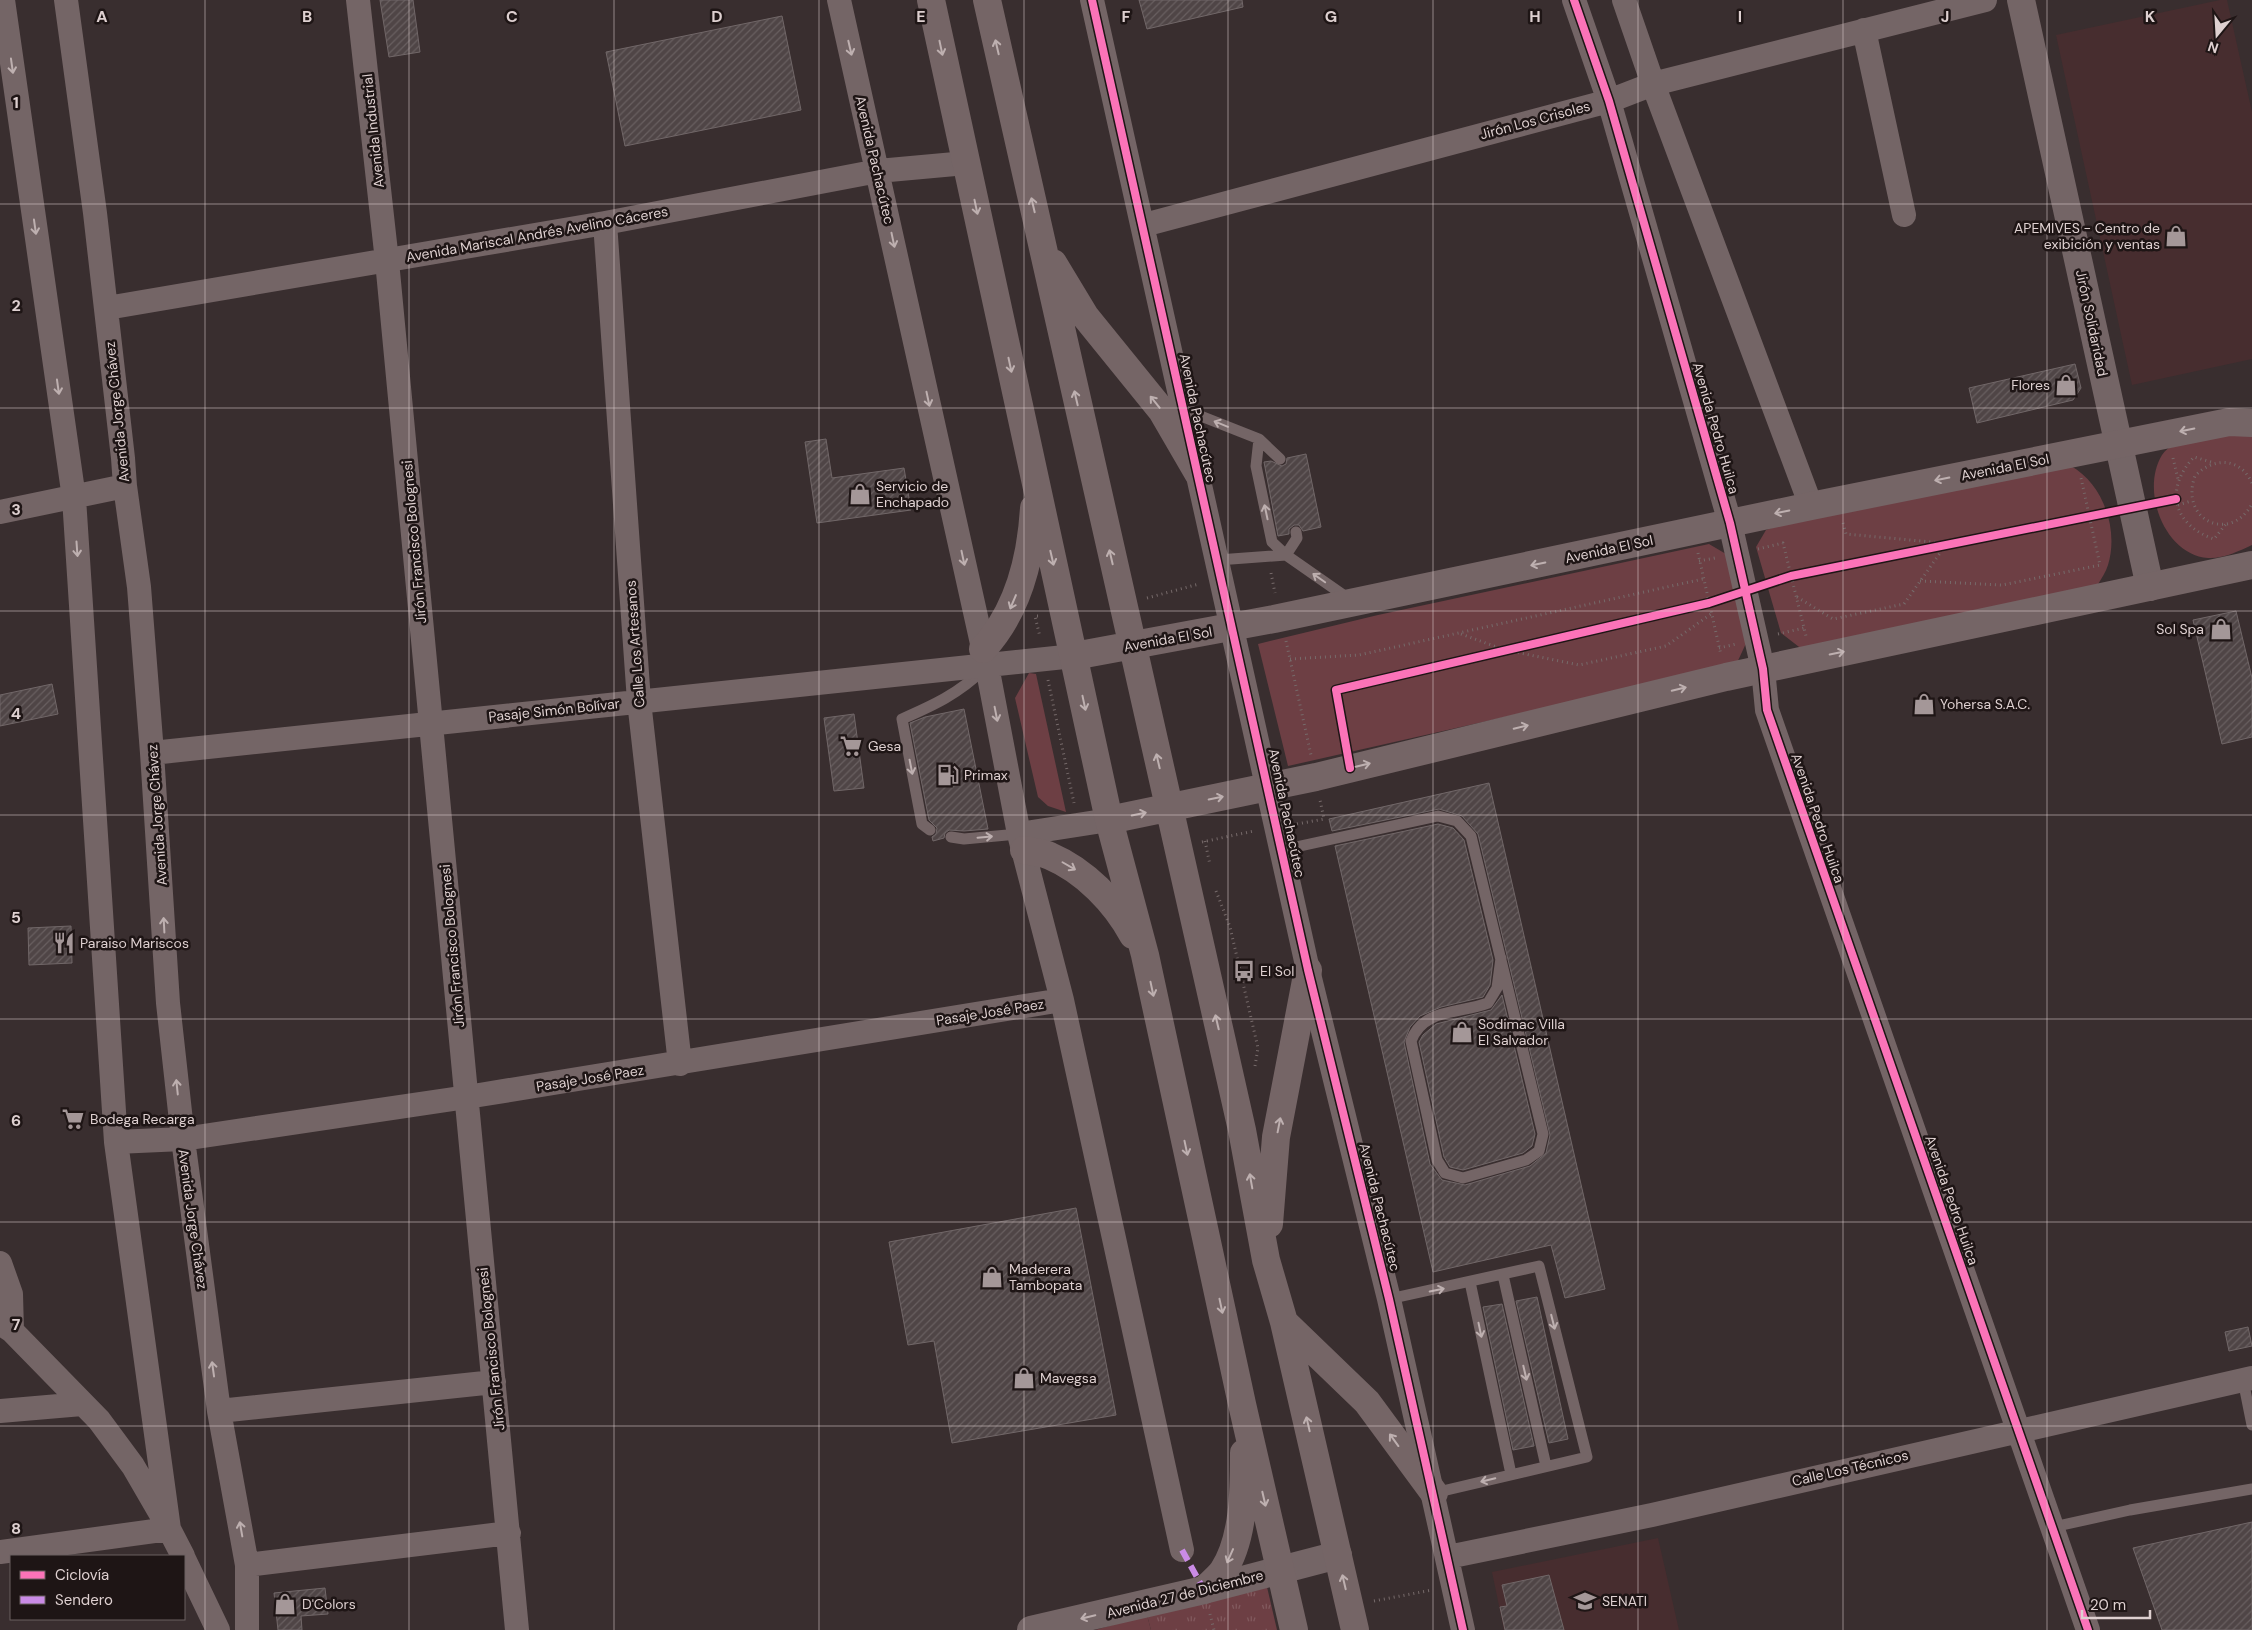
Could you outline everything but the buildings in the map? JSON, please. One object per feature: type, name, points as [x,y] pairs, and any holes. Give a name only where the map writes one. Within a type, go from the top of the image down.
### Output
[{"type":"main road","points":[[931,0],[1109,820],[1144,955],[1242,1404],[1294,1630]]},
{"type":"main road","points":[[987,0],[1242,1130],[1266,1260],[1284,1322],[1355,1630]]},
{"type":"main road","points":[[1041,244],[1085,316],[1162,410],[1198,473]]},
{"type":"main road","name":"Avenida El Sol","points":[[1074,656],[1281,618],[1823,503],[2244,420]]},
{"type":"main road","points":[[985,657],[1020,586],[1030,547],[1036,486]]},
{"type":"main road","points":[[1109,820],[1316,778],[1726,677],[2252,565]]},
{"type":"main road","points":[[1021,842],[1079,872],[1100,891],[1117,911],[1144,955]]},
{"type":"main road","points":[[1266,1260],[1276,1138],[1308,970]]},
{"type":"main road","points":[[1284,1322],[1367,1402],[1434,1493]]},
{"type":"main road","points":[[1204,1590],[1223,1572],[1235,1544],[1244,1474],[1242,1404]]},
{"type":"street","points":[[3,0],[74,498],[116,1142],[169,1529]]},
{"type":"street","name":"Avenida Jorge Chávez","points":[[66,0],[107,308],[125,486],[138,587],[152,753],[168,1003],[183,1139],[219,1411],[247,1565],[247,1630]]},
{"type":"street","name":"Avenida Industrial","points":[[358,0],[387,261]]},
{"type":"street","name":"Avenida Pachacútec","points":[[839,0],[985,657],[1021,842],[1062,1000],[1182,1550]]},
{"type":"street","name":"Avenida Pachacútec","points":[[1092,0],[1144,225],[1308,970],[1390,1299],[1463,1630]]},
{"type":"street","name":"Avenida Pedro Huilca","points":[[1574,0],[1609,100],[1730,523],[1762,669],[1767,710],[2088,1630]]},
{"type":"street","points":[[1624,0],[1653,84],[1823,503]]},
{"type":"street","name":"Jirón Los Crisoles","points":[[1144,225],[1609,100],[1653,84],[1985,0]]},
{"type":"street","name":"Jirón Solidaridad","points":[[2021,0],[2150,587]]},
{"type":"street","points":[[1864,30],[1904,215]]},
{"type":"street","name":"Avenida Mariscal Andrés Avelino Cáceres","points":[[107,308],[605,223],[878,171],[966,163]]},
{"type":"street","name":"Calle Los Artesanos","points":[[605,223],[639,701],[680,1064]]},
{"type":"street","name":"Jirón Francisco Bolognesi","points":[[387,261],[517,1630]]},
{"type":"street","points":[[0,512],[125,486]]},
{"type":"street","name":"Avenida El Sol","points":[[985,657],[1044,660],[1074,656]]},
{"type":"street","name":"Pasaje Simón Bolívar","points":[[152,753],[639,701],[985,657]]},
{"type":"street","points":[[1021,842],[1109,820]]},
{"type":"street","name":"Pasaje José Paez","points":[[116,1142],[183,1139],[466,1097],[680,1064],[1062,1000]]},
{"type":"street","points":[[0,1263],[11,1294],[6,1327],[98,1420],[133,1466],[182,1555]]},
{"type":"street","name":"Calle Los Técnicos","points":[[1448,1557],[1652,1515],[2019,1429],[2248,1379]]},
{"type":"street","points":[[219,1411],[494,1382]]},
{"type":"street","points":[[0,1410],[82,1404]]},
{"type":"street","points":[[0,1552],[169,1529]]},
{"type":"street","points":[[247,1565],[509,1533]]},
{"type":"street","name":"Avenida 27 de Diciembre","points":[[1031,1630],[1204,1590],[1338,1555]]},
{"type":"street","points":[[185,1561],[218,1630]]},
{"type":"lane","points":[[1183,408],[1259,439],[1280,459]]},
{"type":"lane","points":[[1259,439],[1256,466],[1272,542],[1286,555],[1353,602]]},
{"type":"lane","points":[[1220,569],[1286,555],[1297,538],[1296,532]]},
{"type":"lane","points":[[930,830],[922,824],[902,719],[937,710],[964,688],[985,657]]},
{"type":"lane","points":[[1282,850],[1438,816],[1457,820],[1471,836],[1501,958],[1543,1134],[1539,1151],[1526,1160],[1462,1178],[1445,1174],[1437,1160],[1411,1042],[1415,1028],[1426,1019],[1488,1003],[1497,988],[1501,958]]},
{"type":"lane","points":[[951,837],[1021,842]]},
{"type":"lane","points":[[1390,1299],[1539,1266],[1587,1456],[1434,1493]]},
{"type":"lane","points":[[1503,1275],[1546,1466]]},
{"type":"lane","points":[[1470,1282],[1511,1474]]},
{"type":"lane","points":[[2248,1379],[2252,1425]]},
{"type":"lane","points":[[2053,1527],[2130,1510],[2252,1489]]},
{"type":"path","points":[[1920,581],[2002,585],[2100,565],[2075,453]]},
{"type":"path","points":[[2212,463],[2194,457],[2183,468],[2178,480],[2177,502],[2188,525],[2200,534],[2214,539],[2226,524]]},
{"type":"path","points":[[2252,483],[2242,468],[2223,461],[2212,463],[2195,476],[2191,486],[2191,501],[2200,516],[2210,522],[2226,524],[2240,519],[2252,504]]},
{"type":"path","points":[[2080,520],[2133,509],[2191,501]]},
{"type":"path","points":[[1823,503],[1846,534],[1949,545]]},
{"type":"path","points":[[1692,531],[1726,677]]},
{"type":"path","points":[[1926,550],[1963,542]]},
{"type":"path","points":[[1783,544],[1812,659]]},
{"type":"path","points":[[1796,597],[1833,619],[1904,604],[1949,545]]},
{"type":"path","points":[[1122,604],[1220,569]]},
{"type":"path","points":[[1179,850],[1205,841],[1324,819],[1270,571],[1261,573]]},
{"type":"path","points":[[1782,580],[1800,574]]},
{"type":"path","points":[[1290,659],[1359,655],[1703,579]]},
{"type":"path","points":[[1699,605],[1745,592]]},
{"type":"path","points":[[1064,610],[1036,616],[1079,826]]},
{"type":"path","points":[[1461,634],[1505,650],[1579,665],[1666,646],[1711,614]]},
{"type":"path","points":[[1486,655],[1525,646]]},
{"type":"path","points":[[1373,1602],[1454,1586]]},
{"type":"shaded area","name":"APEMIVES - Centro de exibición y ventas","points":[[2227,0],[2252,112],[2252,359],[2132,385],[2056,35]]},
{"type":"shaded area","name":"SENATI","points":[[1658,1538],[1679,1630],[1504,1630],[1492,1572]]},
{"type":"green space","points":[[2211,434],[2252,435],[2252,545],[2219,557],[2208,558],[2193,554],[2180,546],[2169,534],[2161,519],[2156,503],[2154,486],[2156,470],[2162,455],[2175,444],[2191,436]]},
{"type":"green space","points":[[2071,466],[2092,484],[2106,509],[2110,523],[2111,551],[2107,568],[2097,586],[1803,650],[1781,633],[1756,547],[1766,530],[1788,522]]},
{"type":"green space","points":[[1709,544],[1726,554],[1748,639],[1736,665],[1288,766],[1258,644],[1378,615]]},
{"type":"green space","points":[[1029,673],[1036,674],[1066,812],[1048,806],[1038,797],[1015,698]]},
{"type":"green space","points":[[1267,1587],[1277,1630],[1151,1630],[1147,1615]]},
{"type":"green space","points":[[1147,1615],[1151,1630],[1095,1630]]},
{"type":"marked path","points":[[1182,1550],[1204,1590]]},
{"type":"cycle path","points":[[1092,0],[1308,970],[1389,1299],[1463,1630]]},
{"type":"cycle path","points":[[1574,0],[1609,101],[1730,523],[1763,669],[1767,710],[2088,1630]]},
{"type":"cycle path","points":[[1350,768],[1336,690],[1709,603],[1791,576],[2176,499]]},
{"type":"place","name":"APEMIVES - Centro de exibición y ventas","points":[[2176,236]]},
{"type":"place","name":"Flores","points":[[2066,385]]},
{"type":"place","name":"Servicio de Enchapado","points":[[860,494]]},
{"type":"place","name":"Sol Spa","points":[[2221,629]]},
{"type":"place","name":"Yohersa S.A.C.","points":[[1924,704]]},
{"type":"place","name":"Gesa","points":[[851,746]]},
{"type":"place","name":"Primax","points":[[948,775]]},
{"type":"place","name":"Paraiso Mariscos","points":[[64,943]]},
{"type":"place","name":"El Sol","points":[[1244,971]]},
{"type":"place","name":"Sodimac Villa El Salvador","points":[[1462,1032]]},
{"type":"place","name":"Bodega Recarga","points":[[73,1119]]},
{"type":"place","name":"Maderera Tambopata","points":[[992,1277]]},
{"type":"place","name":"Mavegsa","points":[[1024,1378]]},
{"type":"place","name":"SENATI","points":[[1585,1601]]},
{"type":"place","name":"D'Colors","points":[[285,1604]]}]
